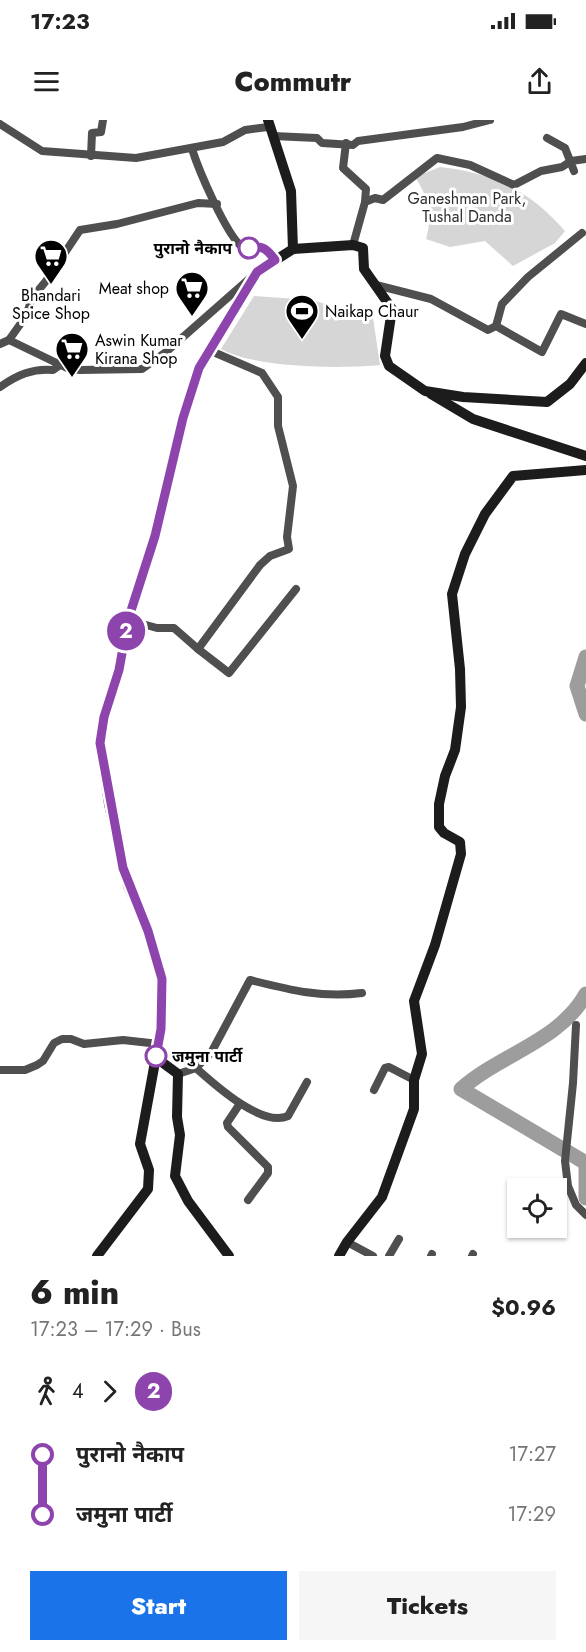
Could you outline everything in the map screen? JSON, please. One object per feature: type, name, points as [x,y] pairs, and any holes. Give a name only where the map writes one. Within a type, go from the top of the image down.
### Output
[{"type":"street","points":[[91,156],[92,133],[101,132],[103,120]]},
{"type":"street","points":[[0,124],[42,152],[136,158],[223,142],[245,130],[270,128],[317,138],[322,143],[353,145],[358,141],[463,127],[490,120]]},
{"type":"street","points":[[270,128],[291,191],[293,249]]},
{"type":"street","points":[[548,138],[562,144],[574,171]]},
{"type":"street","points":[[346,143],[343,168],[366,189],[365,202],[353,245]]},
{"type":"street","points":[[192,149],[237,243],[242,247],[259,246],[266,249],[275,260]]},
{"type":"street","points":[[365,202],[375,198],[383,201],[437,158],[470,165],[514,185],[541,171],[565,166],[571,161],[586,159]]},
{"type":"street","points":[[0,344],[9,340],[26,316],[32,298],[80,230],[117,224],[198,203],[217,204]]},
{"type":"street","points":[[376,285],[431,299],[488,330],[496,326],[502,304],[528,277],[582,233]]},
{"type":"street","points":[[9,340],[60,365],[80,370],[142,369],[211,315],[257,272],[293,249],[353,245],[363,248],[364,269],[392,309],[385,356],[389,366],[425,391],[473,419],[586,456]]},
{"type":"street","points":[[97,1256],[148,1189],[149,1170],[140,1144],[161,1029],[162,979],[148,931],[123,868],[100,743],[104,717],[119,670],[128,620],[155,536],[192,387],[199,368],[257,272]]},
{"type":"street","points":[[496,326],[542,351],[561,315],[568,315],[586,324]]},
{"type":"street","points":[[198,649],[260,565],[270,556],[289,549],[287,537],[293,486],[278,426],[278,397],[262,373],[210,351]]},
{"type":"street","points":[[425,391],[463,397],[547,402],[566,389],[586,363]]},
{"type":"street","points":[[0,387],[15,377],[38,369],[53,370],[60,365]]},
{"type":"street","points":[[339,1256],[382,1197],[414,1109],[414,1080],[422,1054],[414,1016],[414,1001],[442,922],[460,854],[460,842],[444,833],[438,818],[445,777],[455,750],[461,707],[460,669],[452,594],[465,555],[484,513],[513,476],[586,470]]},
{"type":"street","points":[[128,620],[157,627],[174,628],[229,673],[296,589]]},
{"type":"street","points":[[178,1074],[196,1068],[211,1053],[250,980],[294,991],[333,996],[362,993]]},
{"type":"street","points":[[576,1025],[565,1161],[568,1186],[576,1205],[586,1215]]},
{"type":"street","points":[[0,1070],[26,1070],[37,1065],[43,1061],[54,1043],[62,1039],[71,1039],[84,1044],[123,1040],[159,1044]]},
{"type":"street","points":[[156,1057],[178,1074]]},
{"type":"street","points":[[374,1090],[385,1068],[388,1067],[414,1080]]},
{"type":"street","points":[[196,1068],[239,1104],[283,1118],[288,1116],[307,1082]]},
{"type":"street","points":[[178,1074],[177,1116],[180,1135],[175,1176],[188,1201],[229,1256]]},
{"type":"street","points":[[239,1104],[227,1123],[228,1127],[268,1167],[268,1173],[248,1200]]},
{"type":"street","points":[[389,1256],[399,1239]]},
{"type":"street","points":[[347,1242],[373,1256]]},
{"type":"green space","name":"Ganeshman Park, Tushal Danda","points":[[440,167],[477,174],[509,186],[538,205],[565,231],[555,243],[513,266],[485,241],[450,247],[426,239],[429,207],[415,177]]},
{"type":"green space","name":"Naikap Chaur","points":[[254,296],[312,300],[373,318],[380,365],[298,366],[254,360],[221,349]]},
{"type":"waterway","points":[[586,657],[577,686],[586,714]]},
{"type":"waterway","points":[[586,994],[561,1024],[476,1077],[461,1089],[586,1163]]},
{"type":"waterway","points":[[586,1168],[586,1198]]},
{"type":"bus line","name":"2","points":[[156,1056],[161,1029],[162,979],[148,931],[128,886],[123,868],[109,804],[100,743],[104,717],[119,670],[128,620],[155,536],[192,387],[199,368],[257,272],[275,260],[266,249],[259,246],[249,248]]},
{"type":"place","name":"पुरानो नैकाप","points":[[249,248]]},
{"type":"place","name":"Bhandari Spice Shop","points":[[51,285]]},
{"type":"place","name":"Meat shop","points":[[192,317]]},
{"type":"place","name":"Naikap Chaur","points":[[302,340]]},
{"type":"place","name":"Aswin Kumar Kirana Shop","points":[[72,378]]},
{"type":"place","name":"जमुना पार्टी","points":[[156,1056]]}]
